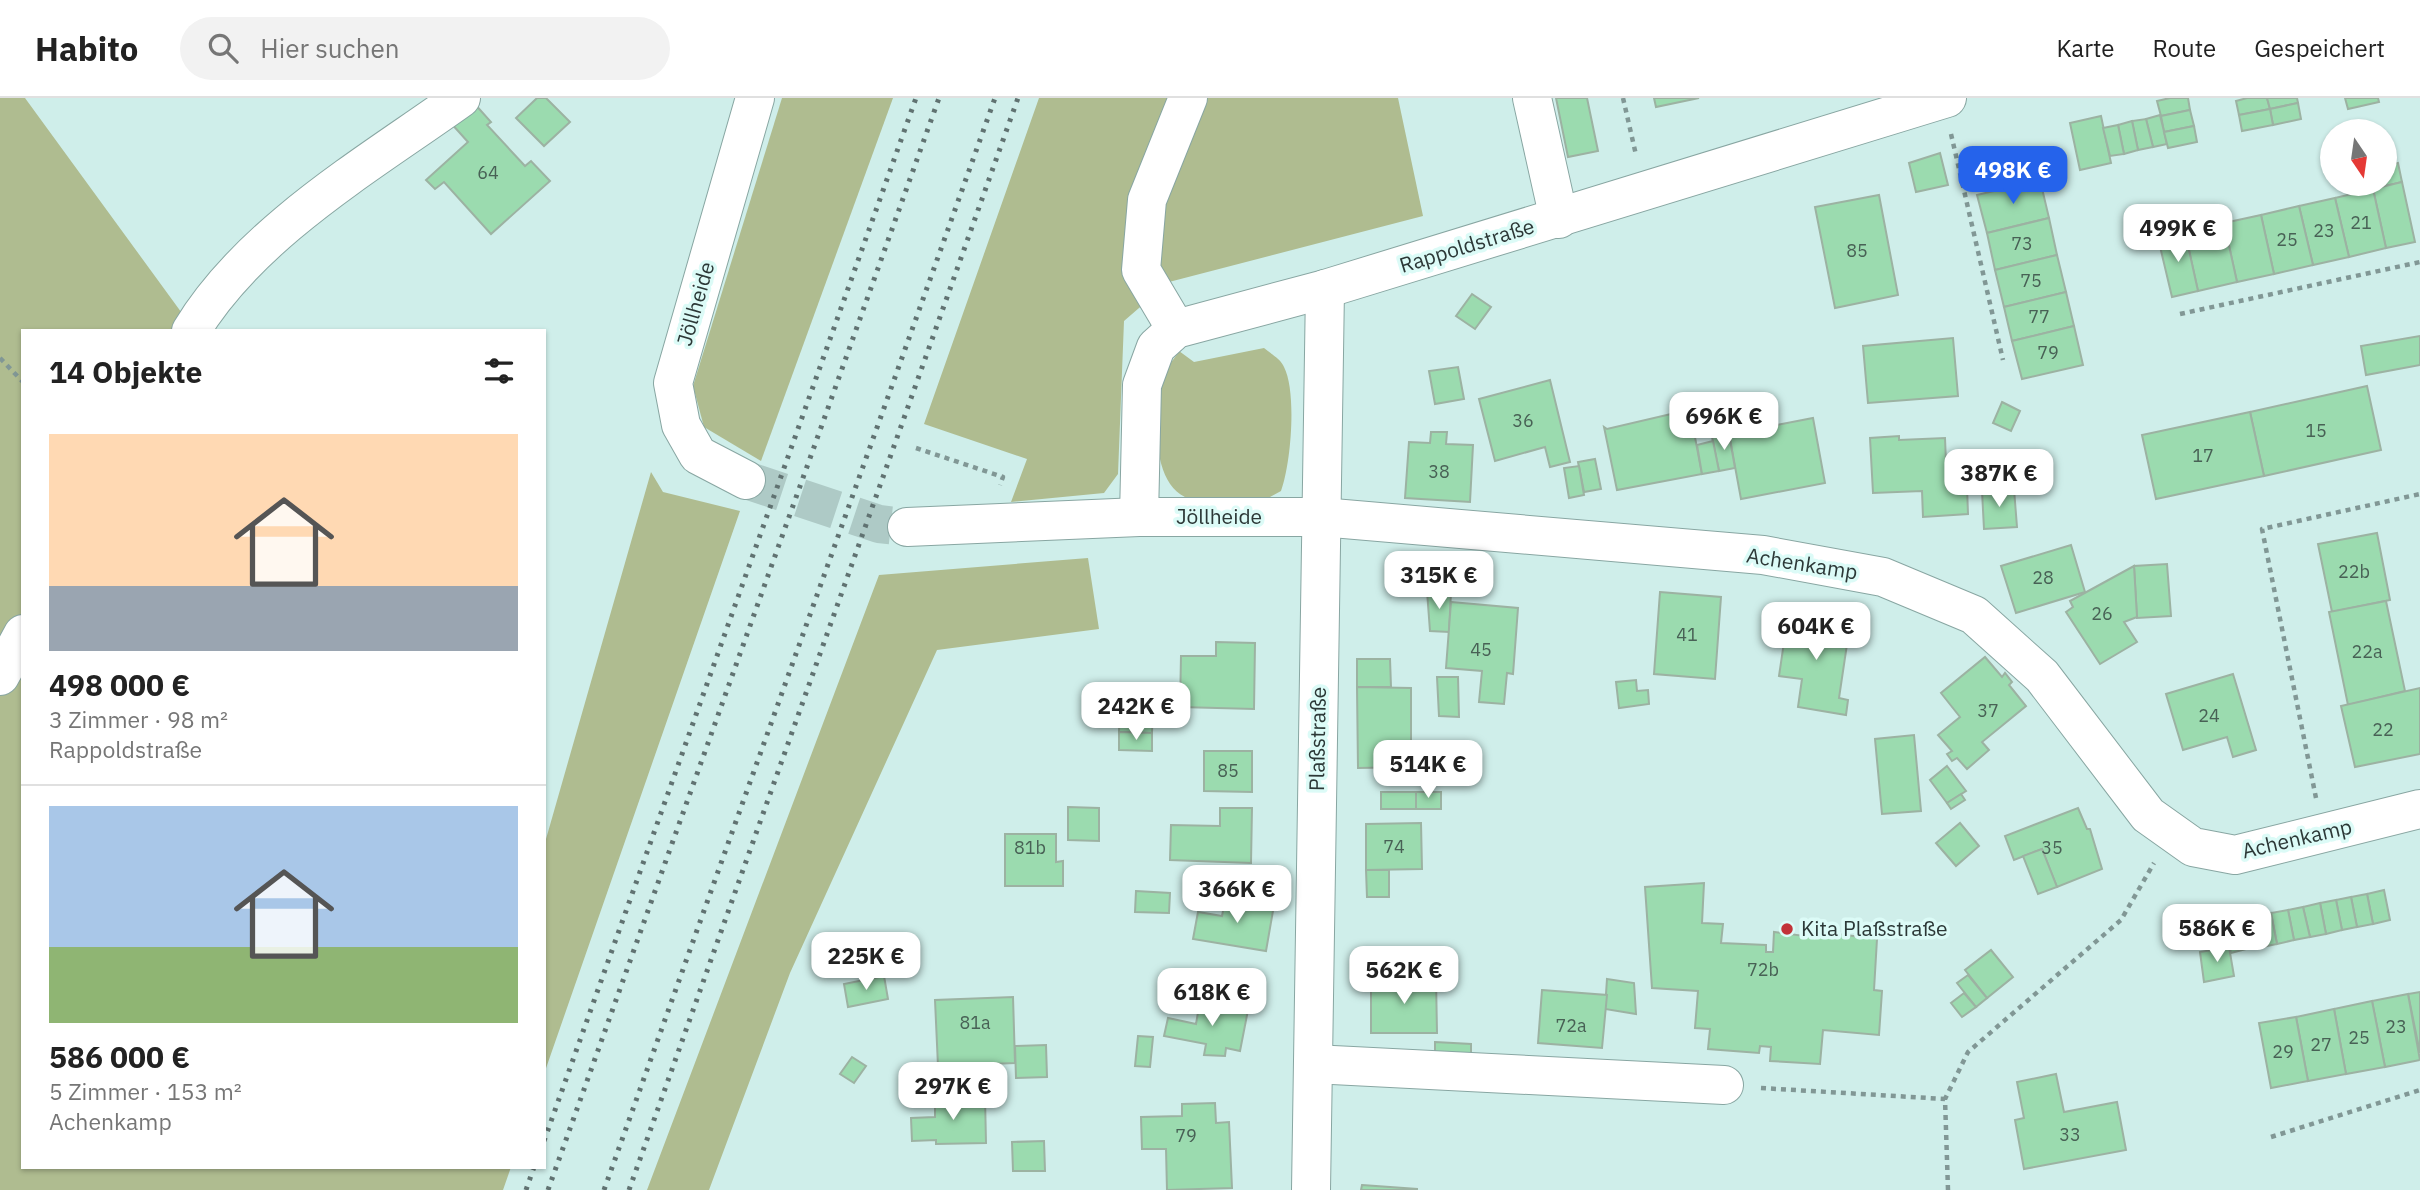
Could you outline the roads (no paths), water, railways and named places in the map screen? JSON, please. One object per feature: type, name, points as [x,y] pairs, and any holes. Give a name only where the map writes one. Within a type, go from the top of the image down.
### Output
[{"type":"street","points":[[193,329],[243,263],[324,196],[461,98]]},
{"type":"street","name":"Jöllheide","points":[[747,480],[698,455],[681,425],[673,383],[755,98]]},
{"type":"street","points":[[1139,517],[1142,384],[1156,347],[1175,329],[1141,270],[1147,200],[1188,98]]},
{"type":"street","points":[[1532,98],[1559,219]]},
{"type":"street","name":"Rappoldstraße","points":[[1175,329],[1325,289],[1945,99]]},
{"type":"street","name":"Plaßstraße","points":[[1311,1190],[1325,289]]},
{"type":"street","name":"Jöllheide","points":[[907,527],[1139,517],[1321,517]]},
{"type":"street","name":"Achenkamp","points":[[1321,517],[1763,555],[1883,577],[1974,615],[2042,676],[2148,815],[2193,847],[2235,855],[2420,810]]},
{"type":"street","points":[[0,676],[21,638]]},
{"type":"street","points":[[1313,1064],[1724,1085]]},
{"type":"tunnel","points":[[746,480],[879,524],[907,527]]},
{"type":"railway","points":[[546,1135],[916,98]]},
{"type":"railway","points":[[548,1190],[939,98]]},
{"type":"railway","points":[[604,1190],[995,98]]},
{"type":"railway","points":[[629,1190],[1018,98]]},
{"type":"railway","points":[[526,1190],[533,1169]]},
{"type":"place","name":"Kita Plaßstraße","points":[[1787,929]]}]
